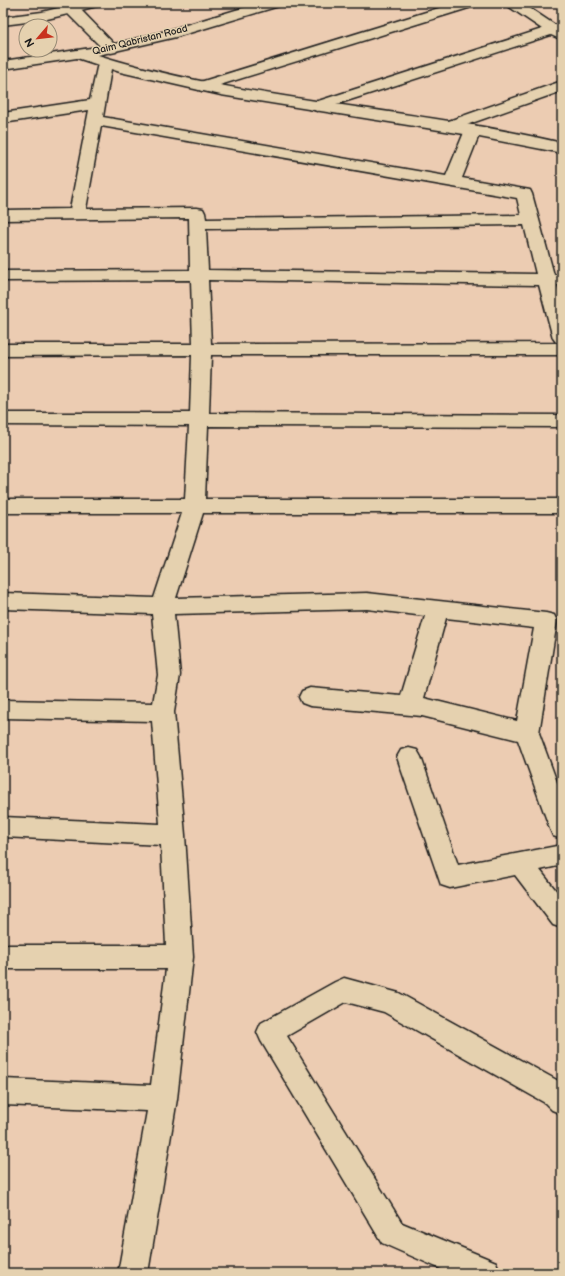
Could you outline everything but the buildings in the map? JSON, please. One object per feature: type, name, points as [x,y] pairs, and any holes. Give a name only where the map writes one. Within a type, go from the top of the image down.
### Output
[{"type":"street","points":[[3,21],[44,16],[69,6],[92,3]]},
{"type":"street","name":"Qaim Qabristan Road","points":[[3,64],[78,54],[108,56],[171,34],[274,3]]},
{"type":"street","points":[[202,86],[470,3]]},
{"type":"street","points":[[513,3],[559,31]]},
{"type":"street","points":[[69,6],[108,56],[172,80],[317,106],[473,130],[562,148]]},
{"type":"street","points":[[317,106],[559,31]]},
{"type":"street","points":[[77,214],[97,104],[108,56]]},
{"type":"street","points":[[449,126],[562,86]]},
{"type":"street","points":[[3,118],[97,104]]},
{"type":"street","points":[[94,120],[524,194],[530,220],[554,280],[562,338]]},
{"type":"street","points":[[452,182],[473,130]]},
{"type":"street","points":[[3,215],[197,213],[202,350],[194,506],[162,606],[170,674],[163,712],[173,835],[180,957],[163,1099],[133,1273]]},
{"type":"street","points":[[197,224],[530,220]]},
{"type":"street","points":[[3,276],[199,274],[554,280]]},
{"type":"street","points":[[3,350],[562,350]]},
{"type":"street","points":[[3,420],[562,421]]},
{"type":"street","points":[[3,506],[562,506]]},
{"type":"street","points":[[3,601],[162,606],[367,601],[546,621],[527,733],[562,830]]},
{"type":"street","points":[[410,706],[438,609]]},
{"type":"street","points":[[310,697],[422,707],[527,733]]},
{"type":"street","points":[[3,708],[163,712]]},
{"type":"street","points":[[409,757],[450,877],[562,855]]},
{"type":"street","points":[[3,827],[173,835]]},
{"type":"street","points":[[520,863],[562,917]]},
{"type":"street","points":[[3,957],[180,957]]},
{"type":"street","points":[[485,1273],[392,1233],[270,1032],[344,990],[390,1002],[554,1094],[562,1101]]},
{"type":"street","points":[[3,1092],[163,1099]]}]
